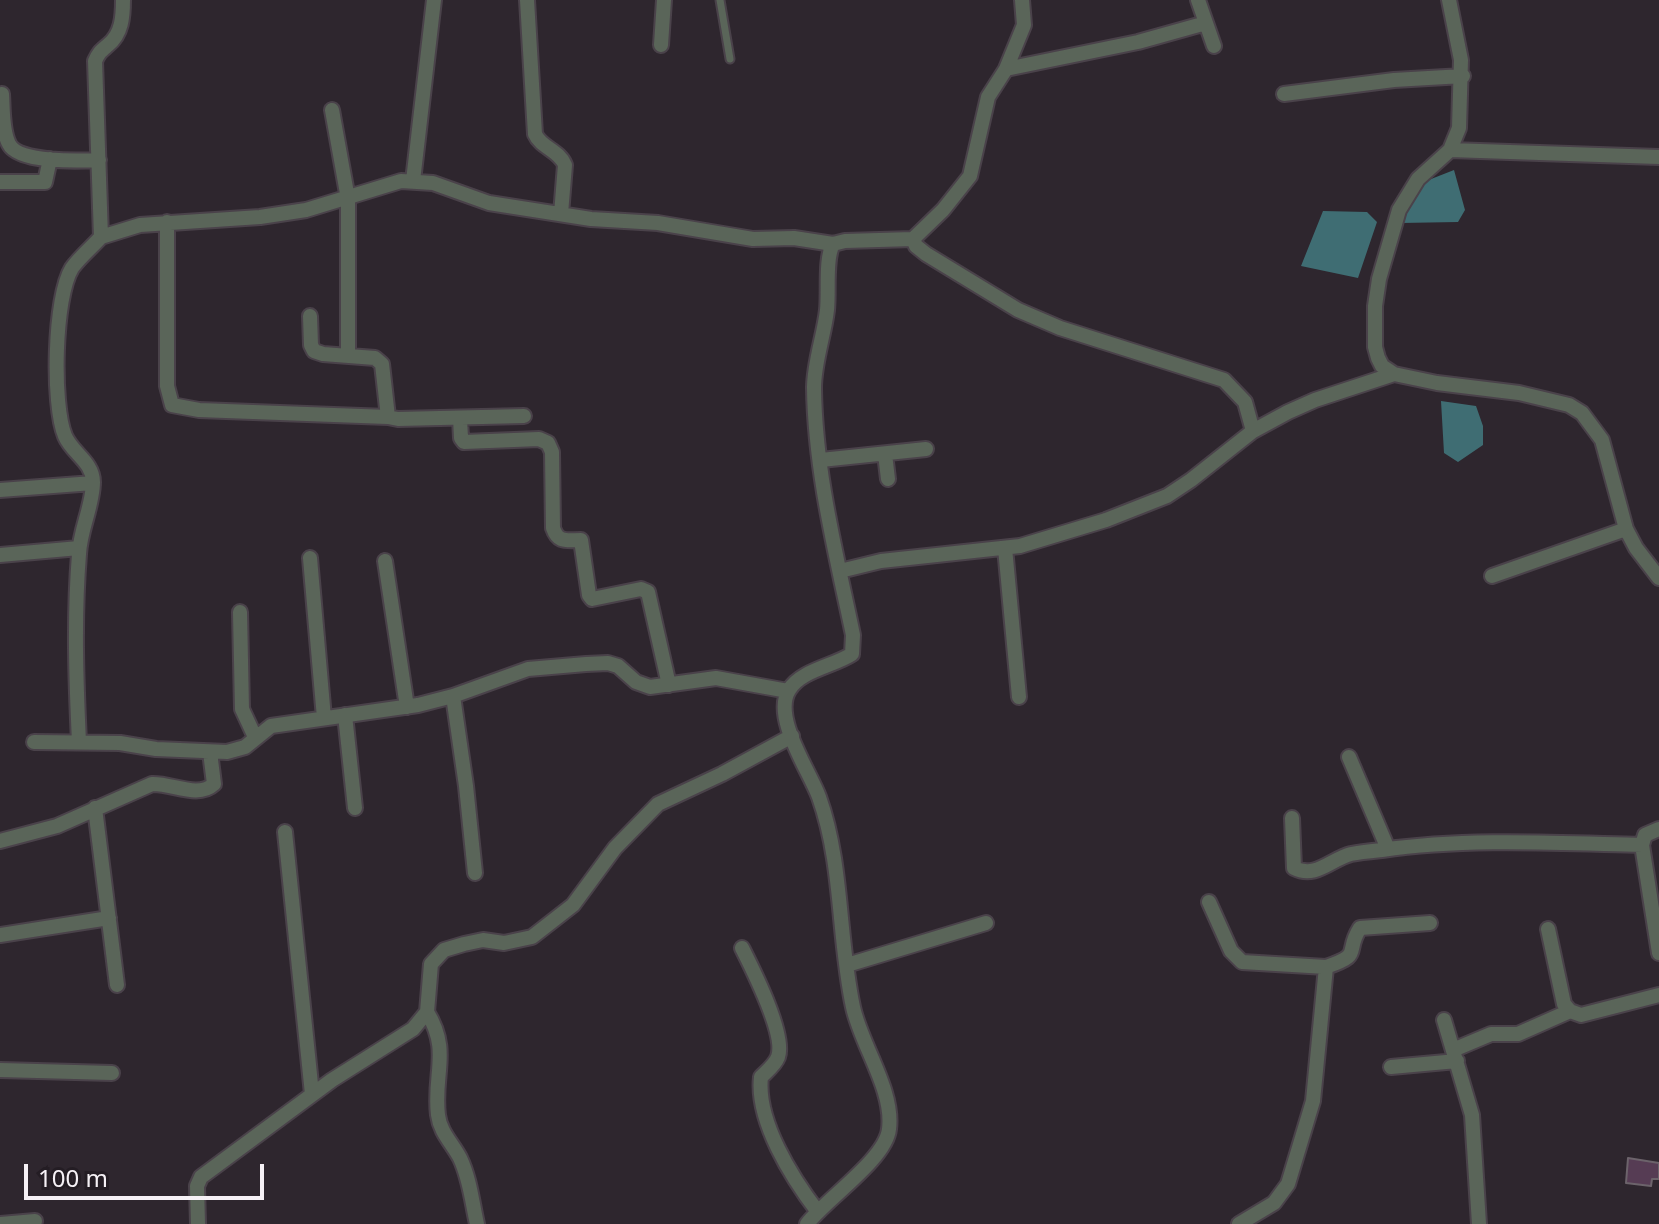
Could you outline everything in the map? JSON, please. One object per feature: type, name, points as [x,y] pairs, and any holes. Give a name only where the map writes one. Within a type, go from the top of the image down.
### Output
[{"type":"street","points":[[101,237],[95,61],[100,50],[118,34],[123,0]]},
{"type":"street","points":[[413,181],[434,0]]},
{"type":"street","points":[[527,0],[535,134],[563,159],[565,165],[561,214]]},
{"type":"street","points":[[661,45],[664,0]]},
{"type":"street","points":[[79,742],[74,628],[79,548],[93,483],[90,470],[68,444],[63,432],[59,399],[59,314],[72,269],[101,237],[140,225],[278,215],[348,199],[401,181],[413,181],[447,186],[489,203],[591,219],[658,223],[753,239],[794,238],[833,244],[913,239],[943,210],[970,176],[988,97],[1006,69],[1024,25],[1022,0]]},
{"type":"street","points":[[1198,0],[1214,46]]},
{"type":"street","points":[[1449,0],[1463,76],[1459,128],[1450,150],[1418,179],[1399,210],[1387,248],[1375,306],[1375,347],[1382,366],[1394,374],[1437,383],[1519,393],[1569,405],[1582,413],[1602,440],[1626,529],[1659,578]]},
{"type":"street","points":[[1006,69],[1138,42],[1206,23]]},
{"type":"street","points":[[1284,94],[1394,80],[1463,76]]},
{"type":"street","points":[[2,94],[7,140],[11,149],[50,159],[99,160]]},
{"type":"street","points":[[332,110],[348,199],[348,356]]},
{"type":"street","points":[[1450,150],[1659,157]]},
{"type":"street","points":[[0,182],[45,182],[50,159]]},
{"type":"street","points":[[167,222],[167,386],[172,405],[199,410],[398,419],[524,416]]},
{"type":"street","points":[[913,239],[926,254],[1018,310],[1060,328],[1224,380],[1245,402],[1253,431]]},
{"type":"street","points":[[807,1224],[885,1144],[889,1129],[882,1086],[853,1009],[828,829],[783,710],[788,691],[797,681],[852,654],[853,635],[821,460],[814,386],[826,318],[828,252],[833,244]]},
{"type":"street","points":[[310,316],[314,351],[375,358],[382,364],[388,417]]},
{"type":"street","points":[[840,571],[881,561],[1005,548],[1106,520],[1167,496],[1253,431],[1315,400],[1394,374]]},
{"type":"street","points":[[460,418],[464,442],[539,439],[548,443],[552,452],[553,528],[556,537],[581,540],[592,599],[641,589],[648,592],[669,685]]},
{"type":"street","points":[[821,460],[926,449]]},
{"type":"street","points":[[885,454],[888,479]]},
{"type":"street","points":[[0,490],[93,483]]},
{"type":"street","points":[[1492,576],[1626,529]]},
{"type":"street","points":[[0,555],[79,548]]},
{"type":"street","points":[[1005,548],[1019,697]]},
{"type":"street","points":[[310,558],[324,718]]},
{"type":"street","points":[[385,561],[407,707]]},
{"type":"street","points":[[240,612],[242,709],[255,737]]},
{"type":"street","points":[[34,742],[227,752],[245,747],[271,726],[407,707],[453,696],[528,669],[586,664],[618,666],[636,682],[650,687],[716,678],[788,691]]},
{"type":"street","points":[[453,696],[475,873]]},
{"type":"street","points":[[345,715],[355,808]]},
{"type":"street","points":[[477,1224],[467,1175],[459,1156],[442,1132],[438,1119],[440,1040],[427,1012],[431,964],[444,950],[483,940],[504,943],[532,937],[573,905],[615,848],[658,804],[792,736]]},
{"type":"street","points":[[0,841],[57,826],[152,784],[162,783],[199,791],[208,789],[214,784],[210,752]]},
{"type":"street","points":[[1349,757],[1388,849]]},
{"type":"street","points":[[95,808],[117,985]]},
{"type":"street","points":[[1292,818],[1294,868],[1303,872],[1320,870],[1351,854],[1388,849],[1547,843],[1642,845]]},
{"type":"street","points":[[1659,829],[1645,835],[1642,845],[1659,953]]},
{"type":"street","points":[[285,832],[312,1094]]},
{"type":"street","points":[[1209,902],[1231,951],[1242,962],[1326,967],[1351,955],[1360,928],[1430,923]]},
{"type":"street","points":[[0,935],[109,918]]},
{"type":"street","points":[[847,965],[986,923]]},
{"type":"street","points":[[1548,929],[1564,1004],[1570,1011],[1581,1015],[1659,995]]},
{"type":"street","points":[[742,948],[774,1024],[779,1051],[777,1061],[761,1077],[761,1098],[782,1161],[818,1212]]},
{"type":"street","points":[[1239,1224],[1274,1203],[1288,1184],[1313,1101],[1326,967]]},
{"type":"street","points":[[1391,1067],[1455,1056],[1491,1034],[1518,1034],[1570,1011]]},
{"type":"street","points":[[198,1224],[197,1186],[201,1177],[312,1094],[413,1029],[427,1012]]},
{"type":"street","points":[[1444,1020],[1472,1115],[1479,1224]]},
{"type":"street","points":[[0,1070],[112,1073]]},
{"type":"street","points":[[0,1224],[35,1221]]},
{"type":"lane","points":[[720,0],[730,59]]},
{"type":"water","points":[[1454,170],[1465,210],[1458,222],[1400,223],[1426,181]]},
{"type":"water","points":[[1323,211],[1367,212],[1377,222],[1358,278],[1301,266]]},
{"type":"water","points":[[1441,401],[1476,406],[1483,426],[1483,445],[1458,462],[1444,453]]},
{"type":"building","points":[[1628,1158],[1659,1163],[1659,1179],[1652,1179],[1651,1186],[1626,1183]]}]
